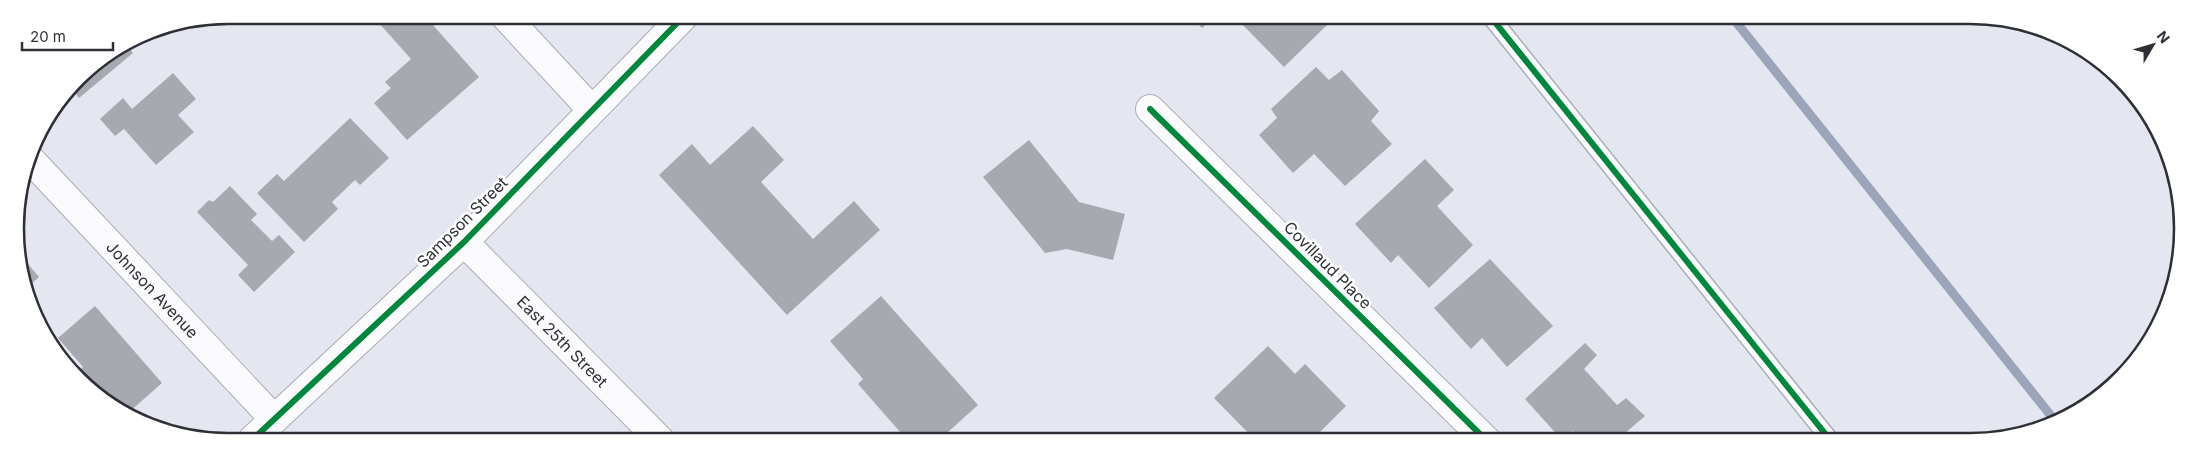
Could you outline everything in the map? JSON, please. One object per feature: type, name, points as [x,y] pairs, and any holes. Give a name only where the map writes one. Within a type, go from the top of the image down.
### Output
[{"type":"street","points":[[512,24],[591,109]]},
{"type":"street","name":"Sampson Street","points":[[259,433],[464,242],[591,109],[677,24]]},
{"type":"street","name":"Covillaud Place","points":[[1150,109],[1479,433]]},
{"type":"street","name":"Johnson Avenue","points":[[35,164],[274,419]]},
{"type":"street","name":"East 25th Street","points":[[464,242],[654,433]]},
{"type":"lane","points":[[1496,24],[1825,433]]},
{"type":"building","points":[[380,24],[432,24],[479,77],[407,140],[374,103],[391,88],[385,82],[411,59]]},
{"type":"building","points":[[1198,24],[1207,24],[1202,28]]},
{"type":"building","points":[[1242,24],[1328,24],[1284,67]]},
{"type":"building","points":[[130,49],[133,53],[79,98],[75,93],[93,75]]},
{"type":"building","points":[[1316,67],[1329,80],[1342,70],[1379,111],[1371,121],[1392,144],[1345,186],[1314,154],[1293,173],[1259,135],[1277,118],[1271,109]]},
{"type":"building","points":[[173,73],[196,99],[178,115],[194,132],[156,165],[124,129],[115,136],[100,119],[123,98],[132,109]]},
{"type":"building","points":[[350,118],[389,158],[360,185],[355,180],[332,202],[338,209],[304,242],[257,193],[277,174],[284,181]]},
{"type":"building","points":[[753,126],[784,160],[761,182],[813,239],[854,201],[880,230],[787,315],[659,175],[692,144],[710,165]]},
{"type":"building","points":[[1029,140],[1079,202],[1125,214],[1113,260],[1067,249],[1045,253],[983,177]]},
{"type":"building","points":[[1425,159],[1454,190],[1437,206],[1473,245],[1429,288],[1398,255],[1391,263],[1355,224]]},
{"type":"building","points":[[230,186],[257,214],[251,220],[272,241],[279,235],[295,252],[254,292],[238,275],[248,265],[197,212],[209,200],[213,202]]},
{"type":"building","points":[[1490,259],[1553,326],[1507,367],[1482,338],[1471,349],[1434,308]]},
{"type":"building","points":[[27,263],[39,277],[32,284]]},
{"type":"building","points":[[881,296],[978,405],[947,433],[901,433],[858,384],[863,379],[830,341]]},
{"type":"building","points":[[95,306],[162,383],[132,409],[93,382],[80,369],[83,367],[58,338]]},
{"type":"building","points":[[1585,343],[1597,355],[1584,369],[1617,405],[1626,398],[1645,416],[1625,433],[1575,433],[1573,431],[1571,433],[1556,433],[1525,399]]},
{"type":"building","points":[[1268,346],[1295,374],[1305,364],[1346,406],[1319,433],[1248,433],[1214,398]]},
{"type":"waterway","points":[[1738,24],[2051,416]]},
{"type":"cycle path","points":[[259,433],[464,242],[676,24]]},
{"type":"cycle path","points":[[1496,24],[1825,433]]},
{"type":"cycle path","points":[[1150,109],[1479,433]]}]
